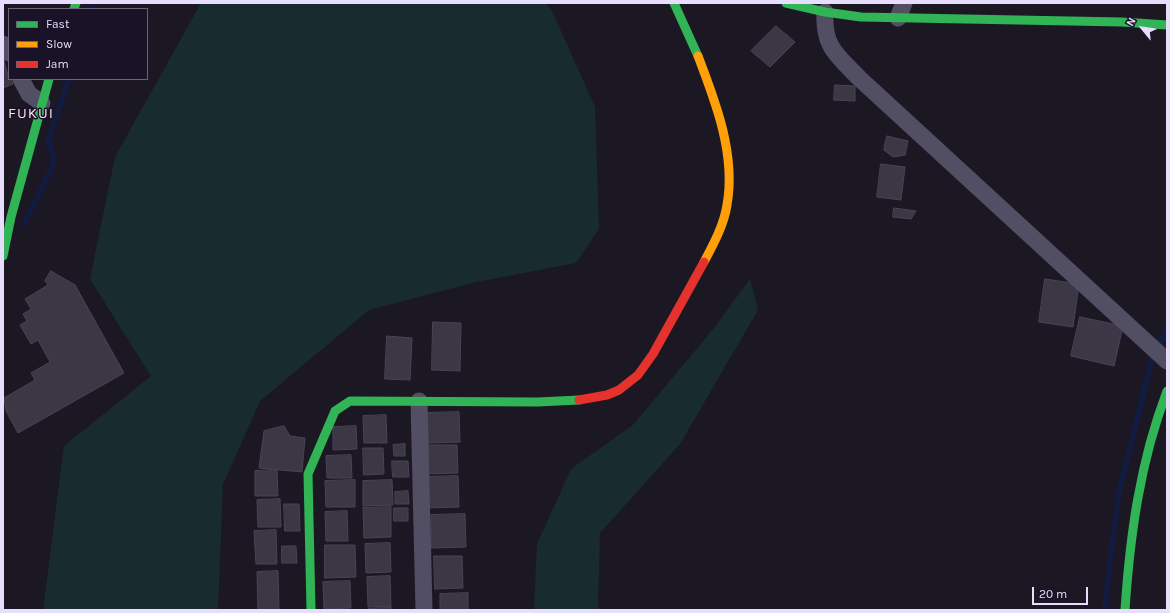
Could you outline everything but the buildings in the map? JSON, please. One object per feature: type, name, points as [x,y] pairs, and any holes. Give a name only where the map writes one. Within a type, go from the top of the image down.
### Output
[{"type":"street","points":[[311,610],[308,474],[335,411],[350,401],[555,402],[607,395],[627,387],[652,357],[715,240],[727,206],[731,179],[724,137],[700,60],[674,3]]},
{"type":"street","points":[[786,3],[825,12],[861,17],[901,10],[1167,25]]},
{"type":"street","points":[[825,12],[824,26],[826,38],[834,52],[859,78],[1158,353]]},
{"type":"street","points":[[22,80],[29,94],[42,103]]},
{"type":"street","points":[[3,256],[11,217],[50,80]]},
{"type":"street","points":[[1125,610],[1130,540],[1136,497],[1146,455],[1167,391]]},
{"type":"street","points":[[419,401],[424,610]]},
{"type":"green space","points":[[201,3],[546,3],[552,11],[595,107],[599,229],[576,263],[476,282],[369,310],[260,401],[223,484],[218,610],[43,610],[64,446],[151,376],[90,279],[115,157]]},
{"type":"green space","points":[[750,279],[758,310],[680,444],[600,533],[598,605],[600,610],[534,610],[537,544],[571,469],[633,425],[714,328]]},
{"type":"waterway","points":[[92,8],[94,3]]},
{"type":"waterway","points":[[24,224],[52,167],[54,158],[48,141],[69,80]]},
{"type":"waterway","points":[[1105,610],[1119,493],[1153,355],[1167,331]]},
{"type":"traffic: fast","points":[[74,8],[76,3]]},
{"type":"traffic: fast","points":[[674,3],[698,56]]},
{"type":"traffic: fast","points":[[786,3],[825,12],[861,17],[1122,22],[1167,25]]},
{"type":"traffic: fast","points":[[3,256],[11,217],[49,80]]},
{"type":"traffic: fast","points":[[1125,610],[1133,526],[1143,472],[1167,391]]},
{"type":"traffic: fast","points":[[311,610],[308,474],[335,411],[350,401],[538,402],[579,400]]},
{"type":"traffic: slow","points":[[698,56],[723,129],[729,167],[729,186],[726,212],[718,235],[704,262]]},
{"type":"traffic: jam","points":[[579,400],[607,395],[619,390],[638,375],[653,354],[704,262]]},
{"type":"district","name":"FUKUI","points":[[31,114]]}]
